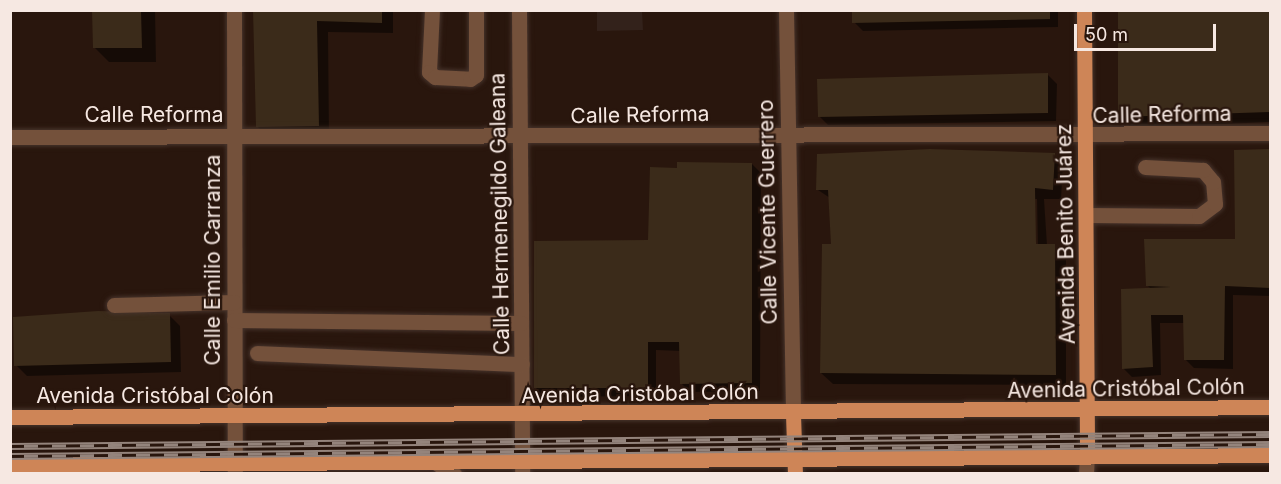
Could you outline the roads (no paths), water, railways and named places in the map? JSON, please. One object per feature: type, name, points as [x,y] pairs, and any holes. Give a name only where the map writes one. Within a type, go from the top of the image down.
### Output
[{"type":"main road","name":"Avenida Benito Juárez","points":[[1084,10],[1087,457]]},
{"type":"main road","name":"Avenida Cristóbal Colón","points":[[10,417],[523,417],[1088,412],[1270,407]]},
{"type":"main road","points":[[793,414],[795,468]]},
{"type":"main road","points":[[10,465],[235,469],[438,464],[522,469],[795,468],[1087,457],[1270,455]]},
{"type":"street","name":"Calle Emilio Carranza","points":[[234,10],[235,469]]},
{"type":"street","points":[[432,10],[429,72],[435,77],[470,79],[476,75],[476,10]]},
{"type":"street","name":"Calle Hermenegildo Galeana","points":[[519,10],[522,469]]},
{"type":"street","name":"Calle Vicente Guerrero","points":[[786,10],[793,414]]},
{"type":"street","name":"Calle Reforma","points":[[10,137],[520,137],[788,134],[1086,138],[1270,133]]},
{"type":"street","points":[[1087,215],[1199,216],[1215,204],[1213,182],[1203,170],[1145,167]]},
{"type":"street","points":[[114,305],[234,302]]},
{"type":"street","points":[[234,320],[521,323]]},
{"type":"street","points":[[257,353],[522,364]]},
{"type":"street","points":[[1086,474],[1087,457]]},
{"type":"street","points":[[438,464],[453,474]]},
{"type":"railway","points":[[10,446],[1270,434]]},
{"type":"railway","points":[[10,456],[1270,444]]}]
